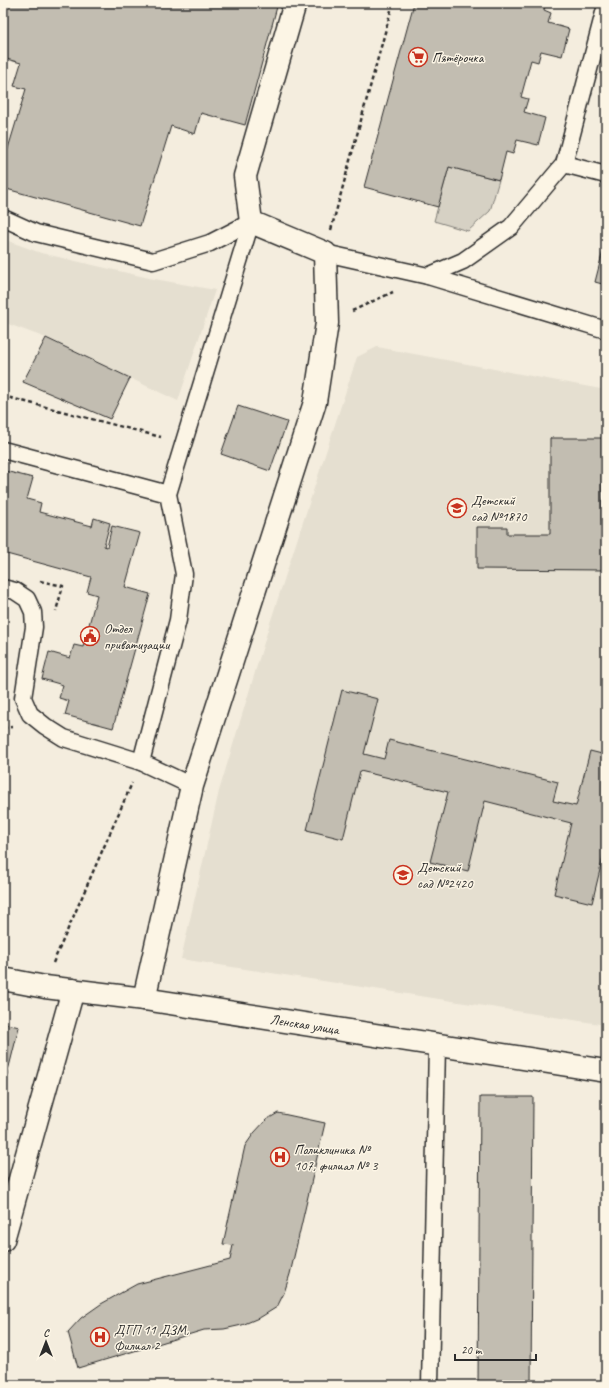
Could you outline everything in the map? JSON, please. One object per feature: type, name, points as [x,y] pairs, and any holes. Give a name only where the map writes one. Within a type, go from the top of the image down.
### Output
[{"type":"street","points":[[144,999],[192,786],[315,402],[327,323],[325,253],[251,222],[245,176],[294,3]]},
{"type":"street","name":"Ленская улица","points":[[3,979],[45,987],[144,999],[606,1071]]},
{"type":"street","points":[[3,1240],[73,990]]},
{"type":"lane","points":[[428,276],[463,261],[511,227],[564,164],[606,5]]},
{"type":"lane","points":[[564,164],[606,175]]},
{"type":"lane","points":[[3,218],[36,233],[152,261],[210,243],[251,222]]},
{"type":"lane","points":[[141,762],[178,620],[184,574],[168,494],[251,222]]},
{"type":"lane","points":[[325,253],[428,276],[606,330]]},
{"type":"lane","points":[[3,450],[168,494]]},
{"type":"lane","points":[[3,588],[15,591],[26,599],[33,612],[34,627],[23,698],[30,714],[64,738],[141,762],[192,786]]},
{"type":"lane","points":[[430,1385],[437,1045]]},
{"type":"path","points":[[325,253],[393,3]]},
{"type":"path","points":[[327,323],[394,292]]},
{"type":"path","points":[[3,396],[161,437]]},
{"type":"path","points":[[33,579],[63,586],[55,615]]},
{"type":"path","points":[[45,987],[47,976],[141,762]]},
{"type":"shaded area","points":[[449,167],[499,180],[490,211],[468,231],[434,221]]},
{"type":"shaded area","points":[[3,239],[41,253],[149,278],[215,290],[178,401],[46,338],[3,322]]},
{"type":"shaded area","points":[[377,347],[606,390],[606,1025],[181,959],[219,791],[269,626],[357,357]]},
{"type":"building","points":[[3,3],[278,3],[245,125],[201,113],[195,134],[171,126],[140,226],[3,188],[3,165],[26,89],[14,86],[21,63],[3,58]]},
{"type":"building","points":[[414,3],[546,3],[544,10],[551,13],[548,23],[569,29],[562,56],[541,51],[538,62],[531,60],[521,97],[528,99],[524,112],[545,118],[538,145],[517,140],[513,154],[506,152],[499,180],[449,167],[438,207],[364,187]]},
{"type":"building","points":[[606,239],[606,285],[595,282]]},
{"type":"building","points":[[46,338],[130,378],[110,419],[23,382]]},
{"type":"building","points":[[238,406],[287,422],[270,471],[221,454]]},
{"type":"building","points":[[550,438],[602,438],[602,535],[606,535],[606,570],[477,569],[477,527],[507,527],[507,534],[550,534]]},
{"type":"building","points":[[5,471],[33,478],[27,499],[41,503],[39,512],[92,526],[94,518],[110,523],[104,546],[107,547],[112,526],[140,533],[125,587],[150,594],[113,728],[65,715],[69,701],[59,698],[63,685],[42,679],[49,652],[70,658],[74,645],[83,647],[97,595],[87,592],[91,577],[3,553],[3,478]]},
{"type":"building","points":[[342,690],[378,699],[364,754],[384,759],[389,740],[558,782],[553,801],[576,806],[590,751],[606,755],[606,845],[592,903],[554,894],[571,823],[485,801],[468,871],[430,862],[448,792],[360,771],[343,839],[307,830]]},
{"type":"building","points":[[3,1023],[19,1027],[3,1091]]},
{"type":"building","points":[[480,1097],[533,1097],[531,1385],[478,1385]]},
{"type":"building","points":[[278,1113],[325,1123],[290,1274],[284,1293],[277,1307],[261,1317],[242,1325],[224,1329],[204,1330],[78,1368],[68,1332],[81,1318],[101,1304],[137,1284],[230,1260],[233,1245],[223,1244],[245,1146],[266,1120]]},
{"type":"place","name":"Пятёрочка","points":[[418,57]]},
{"type":"place","name":"Детский сад №1870","points":[[457,508]]},
{"type":"place","name":"Отдел приватизации","points":[[90,636]]},
{"type":"place","name":"Детский сад №2420","points":[[403,875]]},
{"type":"place","name":"Поликлиника № 107, филиал № 3","points":[[280,1157]]},
{"type":"place","name":"ДГП 11 ДЗМ, Филиал 2","points":[[100,1337]]}]
